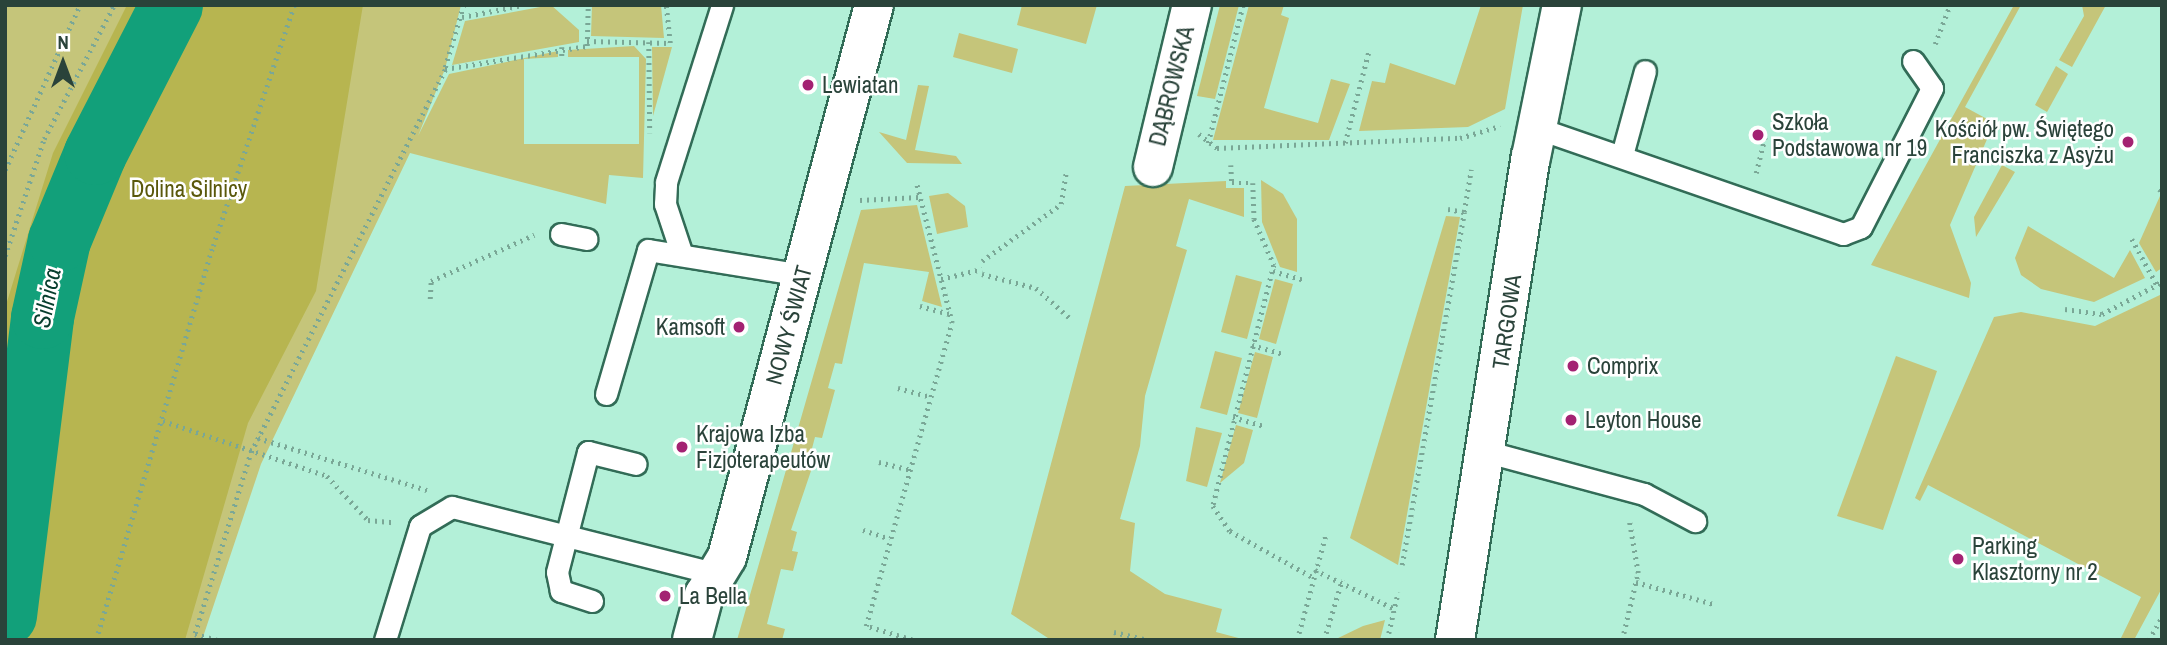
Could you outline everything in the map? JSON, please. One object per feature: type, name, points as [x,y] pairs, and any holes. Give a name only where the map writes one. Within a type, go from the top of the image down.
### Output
[{"type":"street","name":"DĄBROWSKA","points":[[1153,167],[1192,5]]},
{"type":"street","name":"TARGOWA","points":[[1455,640],[1488,452],[1536,128],[1562,5]]},
{"type":"street","name":"NOWY ŚWIAT","points":[[692,640],[716,574],[727,557],[802,275],[869,6]]},
{"type":"lane","points":[[682,256],[665,204],[666,181],[722,5]]},
{"type":"lane","points":[[1536,128],[1622,155],[1843,234],[1861,227],[1932,88],[1919,66]]},
{"type":"lane","points":[[1622,155],[1645,71]]},
{"type":"lane","points":[[551,233],[587,239]]},
{"type":"lane","points":[[606,394],[648,250],[802,275]]},
{"type":"lane","points":[[592,601],[561,591],[557,572],[588,452],[636,464]]},
{"type":"lane","points":[[1488,452],[1623,488],[1695,521]]},
{"type":"lane","points":[[385,640],[416,533],[430,515],[444,509],[469,508],[716,574]]},
{"type":"path","points":[[5,170],[80,5]]},
{"type":"path","points":[[5,256],[44,139],[114,5]]},
{"type":"path","points":[[96,640],[293,5]]},
{"type":"path","points":[[193,640],[251,452],[445,69],[464,5]]},
{"type":"path","points":[[462,17],[523,5]]},
{"type":"path","points":[[445,69],[562,47],[587,46],[588,5]]},
{"type":"path","points":[[587,41],[670,43],[666,5]]},
{"type":"path","points":[[1208,145],[1243,5]]},
{"type":"path","points":[[1919,66],[1950,5]]},
{"type":"path","points":[[562,47],[562,59]]},
{"type":"path","points":[[1345,143],[1369,50]]},
{"type":"path","points":[[1194,124],[1208,145]]},
{"type":"path","points":[[1749,200],[1765,137]]},
{"type":"path","points":[[1208,145],[1460,138]]},
{"type":"path","points":[[1231,165],[1232,183],[1253,183],[1254,219],[1273,271],[1213,488],[1215,514],[1244,541],[1314,578]]},
{"type":"path","points":[[1402,565],[1471,170]]},
{"type":"path","points":[[982,261],[1061,204],[1066,173]]},
{"type":"path","points":[[912,640],[866,626],[931,397],[949,314],[916,181]]},
{"type":"path","points":[[1448,209],[1465,212]]},
{"type":"path","points":[[430,299],[431,281],[551,233]]},
{"type":"path","points":[[2065,309],[2102,314],[2159,284],[2132,239]]},
{"type":"path","points":[[1273,271],[1304,279]]},
{"type":"path","points":[[940,279],[982,272],[1036,288],[1071,319]]},
{"type":"path","points":[[920,306],[949,314]]},
{"type":"path","points":[[1252,345],[1283,354]]},
{"type":"path","points":[[898,388],[931,397]]},
{"type":"path","points":[[1233,417],[1264,426]]},
{"type":"path","points":[[163,421],[327,476],[368,520],[394,522]]},
{"type":"path","points":[[258,438],[420,483],[444,509]]},
{"type":"path","points":[[879,461],[910,470]]},
{"type":"path","points":[[1622,640],[1636,582],[1623,488]]},
{"type":"path","points":[[863,530],[890,539]]},
{"type":"path","points":[[1297,640],[1326,534]]},
{"type":"path","points":[[1315,570],[1342,580],[1395,609]]},
{"type":"path","points":[[1324,640],[1342,580]]},
{"type":"path","points":[[1636,582],[1714,604]]},
{"type":"path","points":[[1387,640],[1398,592]]},
{"type":"path","points":[[2149,640],[2162,617]]},
{"type":"path","points":[[1114,632],[1149,640]]},
{"type":"path","points":[[195,634],[218,640]]},
{"type":"green space","name":"Dolina Silnicy","points":[[5,5],[461,5],[445,69],[418,136],[449,74],[558,51],[558,57],[524,59],[524,144],[639,144],[639,57],[568,57],[568,50],[634,46],[646,59],[643,178],[609,175],[606,204],[410,153],[261,464],[202,640],[5,640]]},
{"type":"green space","name":"Dolina Silnicy","points":[[127,5],[363,5],[316,291],[248,423],[185,640],[5,640],[6,305],[53,153]]},
{"type":"green space","points":[[551,5],[579,30],[579,42],[452,65],[465,21]]},
{"type":"green space","points":[[592,5],[661,5],[664,38],[591,36]]},
{"type":"green space","points":[[1022,5],[1097,5],[1086,44],[1017,25]]},
{"type":"green space","points":[[1220,5],[1239,5],[1215,99],[1197,96]]},
{"type":"green space","points":[[1249,5],[1284,5],[1281,15],[1289,18],[1264,108],[1318,123],[1331,79],[1350,84],[1329,140],[1213,140]]},
{"type":"green space","points":[[1481,5],[1523,5],[1505,109],[1468,127],[1359,131],[1372,81],[1385,83],[1390,63],[1455,85]]},
{"type":"green space","points":[[2014,5],[2021,5],[1965,107],[1987,119],[1991,130],[1950,225],[1971,283],[1969,298],[1871,265]]},
{"type":"green space","points":[[2082,5],[2106,5],[2072,67],[2059,60],[2084,16]]},
{"type":"green space","points":[[959,33],[1018,49],[1012,73],[953,57]]},
{"type":"green space","points":[[652,47],[672,47],[653,116]]},
{"type":"green space","points":[[2056,66],[2068,74],[2047,112],[2035,105]]},
{"type":"green space","points":[[918,85],[929,86],[915,150],[956,156],[962,164],[907,163],[879,132],[906,140]]},
{"type":"green space","points":[[2002,165],[2015,172],[1976,237],[1974,217]]},
{"type":"green space","points":[[1261,180],[1283,194],[1297,219],[1297,272],[1280,267],[1262,222]]},
{"type":"green space","points":[[1226,181],[1226,188],[1244,188],[1244,217],[1189,199],[1176,246],[1187,250],[1145,396],[1140,446],[1120,519],[1135,523],[1130,571],[1165,594],[1222,609],[1216,632],[1246,640],[1051,640],[1011,614],[1125,186]]},
{"type":"green space","points":[[948,193],[965,206],[968,227],[937,234],[929,196]]},
{"type":"green space","points":[[2160,196],[2162,268],[2156,272],[2139,243]]},
{"type":"green space","points":[[917,205],[942,307],[922,301],[929,272],[864,263],[842,364],[835,363],[828,388],[835,390],[822,438],[815,437],[809,460],[814,462],[791,530],[797,532],[792,551],[798,552],[793,571],[781,569],[767,624],[785,629],[782,640],[737,640],[861,210]]},
{"type":"green space","points":[[1446,216],[1460,217],[1398,565],[1350,538]]},
{"type":"green space","points":[[2028,226],[2114,278],[2130,250],[2145,278],[2094,302],[2041,289],[2021,275],[2015,258]]},
{"type":"green space","points":[[1236,275],[1262,282],[1247,339],[1221,332]]},
{"type":"green space","points":[[1275,279],[1293,284],[1276,344],[1259,339]]},
{"type":"green space","points":[[2162,294],[2162,588],[2134,640],[2120,640],[2141,597],[1928,485],[1920,501],[1915,498],[1994,317],[2021,312],[2095,326]]},
{"type":"green space","points":[[1215,351],[1242,358],[1227,415],[1200,408]]},
{"type":"green space","points":[[1255,352],[1273,357],[1257,418],[1238,413]]},
{"type":"green space","points":[[1896,356],[1937,371],[1883,530],[1837,516]]},
{"type":"green space","points":[[1236,425],[1253,430],[1244,463],[1220,483]]},
{"type":"green space","points":[[1196,427],[1222,433],[1207,487],[1186,481]]},
{"type":"green space","points":[[1385,620],[1380,640],[1334,640],[1363,626]]},
{"type":"waterway","name":"Silnica","points":[[5,615],[42,317],[59,240],[95,153],[171,5]]},
{"type":"place","name":"Lewiatan","points":[[808,85]]},
{"type":"place","name":"Szkoła Podstawowa nr 19","points":[[1758,135]]},
{"type":"place","name":"Kościół pw. Świętego Franciszka z Asyżu","points":[[2128,142]]},
{"type":"place","name":"Kamsoft","points":[[739,327]]},
{"type":"place","name":"Comprix","points":[[1573,366]]},
{"type":"place","name":"Leyton House","points":[[1571,420]]},
{"type":"place","name":"Krajowa Izba Fizjoterapeutów","points":[[682,447]]},
{"type":"place","name":"Parking Klasztorny nr 2","points":[[1958,559]]},
{"type":"place","name":"La Bella","points":[[665,596]]}]
